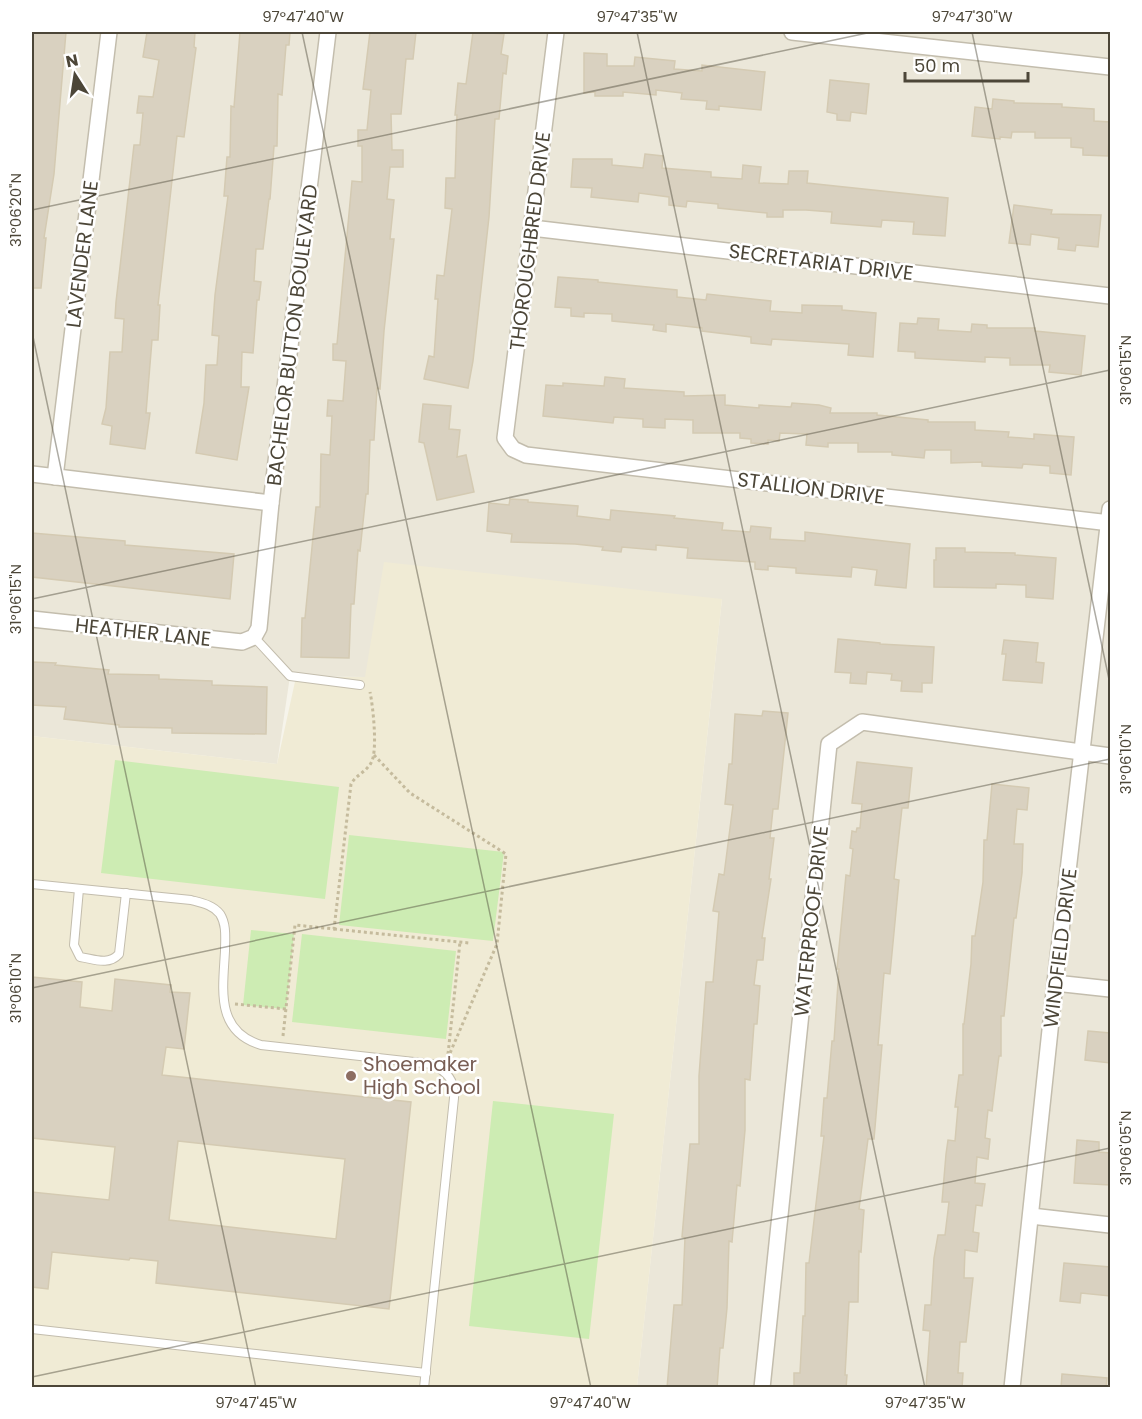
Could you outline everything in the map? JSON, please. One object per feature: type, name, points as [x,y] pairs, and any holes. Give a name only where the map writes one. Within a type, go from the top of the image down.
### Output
[{"type":"street","name":"LAVENDER LANE","points":[[55,477],[109,32]]},
{"type":"street","name":"BACHELOR BUTTON BOULEVARD","points":[[254,637],[259,628],[328,32]]},
{"type":"street","name":"THOROUGHBRED DRIVE","points":[[513,448],[505,438],[555,32]]},
{"type":"street","points":[[792,32],[1110,67]]},
{"type":"street","name":"SECRETARIAT DRIVE","points":[[532,228],[1110,296]]},
{"type":"street","name":"STALLION DRIVE","points":[[513,448],[526,455],[1110,519]]},
{"type":"street","points":[[32,474],[272,503]]},
{"type":"street","name":"WINDFIELD DRIVE","points":[[1012,1388],[1055,982],[1110,519]]},
{"type":"street","name":"HEATHER LANE","points":[[32,619],[242,642],[254,637]]},
{"type":"street","name":"WATERPROOF DRIVE","points":[[762,1388],[829,744],[862,722],[1110,756]]},
{"type":"street","points":[[1055,982],[1110,989]]},
{"type":"street","points":[[1031,1216],[1110,1225]]},
{"type":"lane","points":[[254,637],[290,676],[360,685]]},
{"type":"lane","points":[[32,884],[191,900],[209,905],[219,913],[226,934],[224,1005],[229,1021],[246,1040],[282,1047],[432,1064],[442,1069],[450,1077],[454,1087],[454,1098],[424,1388]]},
{"type":"lane","points":[[79,889],[74,945],[76,952],[80,957],[106,961],[114,960],[118,954],[126,893]]},
{"type":"lane","points":[[32,1329],[426,1373]]},
{"type":"path","points":[[334,929],[351,784],[354,778],[373,760],[372,701],[370,690],[360,685]]},
{"type":"path","points":[[373,754],[410,793],[506,854],[496,944],[442,1069]]},
{"type":"path","points":[[282,1047],[295,926],[469,943]]},
{"type":"path","points":[[448,1058],[460,942]]},
{"type":"path","points":[[224,1005],[286,1009]]},
{"type":"shaded area","points":[[32,32],[1110,32],[1110,1387],[637,1387],[722,599],[365,677],[290,676],[277,764],[32,736]]},
{"type":"shaded area","name":"Shoemaker High School","points":[[384,562],[722,599],[637,1387],[32,1388],[32,736],[277,764],[296,677],[365,677]]},
{"type":"green space","points":[[115,760],[339,787],[325,899],[101,873]]},
{"type":"green space","points":[[349,835],[504,852],[493,941],[339,925]]},
{"type":"green space","points":[[251,930],[294,934],[286,1009],[243,1005]]},
{"type":"green space","points":[[302,934],[456,951],[446,1039],[292,1022]]},
{"type":"green space","points":[[493,1101],[614,1114],[589,1339],[469,1326]]},
{"type":"building","points":[[32,32],[66,32],[54,174],[44,238],[46,238],[41,288],[32,288]]},
{"type":"building","points":[[147,32],[195,32],[194,47],[196,48],[184,137],[177,136],[158,305],[160,305],[158,340],[152,340],[146,413],[150,413],[145,449],[110,444],[112,426],[102,424],[106,408],[110,352],[122,352],[124,319],[115,318],[116,302],[134,145],[140,145],[143,113],[137,113],[139,96],[153,97],[159,60],[143,57]]},
{"type":"building","points":[[240,32],[290,32],[289,45],[286,45],[282,95],[278,94],[277,146],[274,146],[263,249],[256,249],[254,281],[261,282],[259,300],[257,300],[253,353],[242,352],[241,387],[249,387],[237,460],[196,453],[204,403],[206,365],[217,365],[219,336],[212,335],[228,196],[224,196],[227,157],[230,157],[231,106],[234,107]]},
{"type":"building","points":[[370,32],[416,32],[413,59],[406,59],[401,114],[391,114],[392,150],[403,150],[403,167],[390,167],[387,199],[394,200],[390,239],[394,239],[380,389],[377,388],[374,440],[370,440],[368,494],[366,494],[360,551],[358,550],[354,604],[351,604],[349,658],[301,657],[302,618],[305,618],[316,507],[320,507],[321,454],[330,455],[332,416],[327,416],[328,400],[343,401],[346,361],[333,360],[333,344],[337,344],[352,181],[362,182],[362,146],[358,146],[358,130],[367,130],[371,90],[363,89]]},
{"type":"building","points":[[473,32],[504,34],[501,54],[508,56],[506,74],[503,73],[499,119],[495,119],[489,217],[468,388],[424,379],[429,356],[434,357],[438,299],[435,299],[437,275],[444,276],[452,209],[445,208],[446,178],[455,178],[457,115],[455,115],[458,83],[466,84]]},
{"type":"building","points":[[584,53],[607,54],[607,66],[634,66],[635,57],[675,61],[674,69],[702,71],[702,65],[765,72],[761,110],[719,106],[719,110],[706,109],[707,101],[681,99],[682,93],[656,90],[656,95],[623,92],[623,96],[595,96],[595,92],[584,93]]},
{"type":"building","points":[[830,80],[869,84],[866,114],[851,112],[850,121],[837,120],[837,114],[827,112]]},
{"type":"building","points":[[993,99],[1014,101],[1014,103],[1062,104],[1062,107],[1094,109],[1094,121],[1110,122],[1108,156],[1083,155],[1083,148],[1071,147],[1071,138],[1035,138],[1035,132],[1012,132],[1011,138],[1000,137],[1000,139],[972,136],[975,107],[992,109]]},
{"type":"building","points":[[645,154],[663,156],[662,168],[711,172],[711,177],[742,179],[743,165],[761,167],[759,183],[788,184],[789,171],[808,171],[807,183],[948,198],[945,236],[913,234],[914,222],[882,220],[881,227],[831,223],[832,212],[806,210],[783,210],[783,217],[767,217],[767,213],[718,208],[718,204],[687,201],[686,207],[669,205],[669,197],[639,193],[638,202],[591,197],[592,188],[571,187],[573,159],[612,159],[612,165],[643,168]]},
{"type":"building","points":[[1014,205],[1052,210],[1051,214],[1101,215],[1098,247],[1076,245],[1075,251],[1058,249],[1059,238],[1031,234],[1030,245],[1009,243]]},
{"type":"building","points":[[558,277],[677,290],[677,297],[706,300],[707,294],[771,301],[770,311],[802,313],[802,305],[842,306],[842,310],[876,313],[873,357],[848,355],[849,344],[772,339],[771,345],[751,343],[751,337],[702,331],[702,328],[666,324],[666,332],[653,330],[654,325],[612,321],[612,314],[584,313],[584,317],[571,316],[571,308],[555,307]]},
{"type":"building","points":[[918,318],[939,319],[938,330],[971,332],[972,324],[987,325],[987,328],[1035,328],[1035,331],[1085,336],[1081,375],[1049,372],[1050,365],[1010,365],[1010,358],[985,357],[985,362],[915,358],[915,352],[898,351],[900,323],[917,324]]},
{"type":"building","points":[[605,377],[625,379],[624,388],[684,392],[684,396],[725,395],[725,405],[759,408],[759,405],[791,407],[792,403],[819,405],[831,408],[830,413],[877,413],[877,415],[928,420],[928,422],[975,422],[975,430],[1009,432],[1008,437],[1034,439],[1034,434],[1074,437],[1071,475],[1050,473],[1050,466],[1023,464],[1022,468],[982,466],[982,462],[951,463],[951,450],[925,450],[924,458],[892,455],[892,452],[858,452],[858,443],[828,443],[828,447],[806,445],[807,434],[780,433],[779,441],[768,440],[768,444],[751,443],[751,439],[740,438],[740,433],[693,433],[693,420],[665,419],[665,428],[643,427],[643,419],[614,417],[613,423],[543,416],[546,385],[563,386],[563,383],[604,386]]},
{"type":"building","points":[[423,404],[451,406],[449,429],[460,430],[457,457],[466,455],[474,492],[437,500],[424,443],[419,442]]},
{"type":"building","points":[[510,499],[578,506],[577,516],[610,520],[611,510],[723,523],[722,530],[750,532],[751,526],[771,528],[770,539],[805,541],[805,532],[910,544],[906,588],[875,585],[877,570],[852,567],[851,577],[796,573],[796,568],[768,566],[768,570],[755,569],[755,562],[687,558],[688,548],[656,545],[656,550],[622,547],[621,552],[602,550],[603,547],[575,544],[511,542],[512,534],[487,531],[489,503],[509,505]]},
{"type":"building","points":[[32,533],[125,541],[125,545],[234,554],[230,599],[32,577]]},
{"type":"building","points":[[936,548],[965,548],[965,552],[1015,553],[1015,555],[1056,558],[1053,599],[1026,597],[1026,585],[996,584],[996,588],[934,587]]},
{"type":"building","points":[[838,639],[934,647],[932,683],[922,683],[922,692],[901,691],[902,681],[891,680],[892,674],[867,672],[866,684],[850,683],[851,673],[835,672]]},
{"type":"building","points":[[1004,640],[1038,643],[1036,662],[1044,663],[1042,683],[1003,680],[1006,654],[1002,654]]},
{"type":"building","points":[[32,662],[109,670],[108,674],[159,675],[159,679],[212,681],[212,685],[267,687],[266,734],[172,733],[172,728],[119,727],[119,725],[64,719],[66,707],[32,705]]},
{"type":"building","points":[[763,711],[788,713],[778,809],[773,809],[770,838],[774,838],[769,879],[771,879],[762,938],[765,938],[763,960],[757,960],[754,985],[760,986],[757,1024],[754,1024],[750,1080],[745,1079],[745,1130],[732,1242],[729,1241],[723,1348],[720,1348],[717,1388],[667,1388],[674,1305],[682,1305],[685,1238],[682,1237],[690,1144],[699,1144],[699,1076],[706,982],[713,982],[719,912],[713,911],[719,874],[724,875],[733,805],[725,804],[729,764],[732,764],[735,714],[762,716]]},
{"type":"building","points":[[857,762],[912,768],[908,808],[902,808],[894,879],[899,880],[890,974],[884,973],[878,1045],[882,1045],[874,1139],[868,1139],[859,1209],[864,1210],[861,1252],[859,1251],[858,1302],[849,1302],[846,1388],[794,1388],[794,1373],[800,1373],[803,1316],[805,1316],[806,1263],[809,1263],[824,1136],[821,1136],[824,1098],[827,1098],[832,1041],[834,1041],[839,969],[837,969],[846,875],[850,876],[852,831],[856,832],[857,828],[860,828],[862,804],[852,803]]},
{"type":"building","points":[[992,784],[1029,788],[1027,810],[1017,809],[1014,844],[1023,844],[1022,873],[1016,918],[1014,918],[1004,1016],[1001,1016],[1001,1056],[999,1056],[992,1111],[988,1110],[985,1138],[990,1139],[988,1159],[977,1157],[975,1183],[985,1184],[982,1206],[976,1205],[973,1232],[979,1233],[977,1252],[965,1250],[964,1278],[973,1278],[966,1342],[960,1342],[958,1373],[963,1373],[962,1388],[926,1388],[930,1331],[923,1330],[925,1305],[931,1305],[938,1235],[945,1235],[949,1202],[942,1202],[946,1154],[948,1140],[955,1141],[958,1107],[955,1107],[959,1075],[963,1075],[963,1024],[971,964],[972,936],[975,936],[983,882],[984,840],[987,840]]},
{"type":"building","points":[[32,977],[82,982],[80,1007],[112,1011],[115,979],[171,985],[170,992],[190,993],[184,1049],[166,1047],[162,1075],[411,1102],[389,1309],[156,1283],[158,1261],[52,1252],[48,1289],[32,1287],[32,1192],[109,1200],[115,1147],[32,1138]],"holes":[[[178,1141],[345,1159],[336,1239],[169,1220]]]},
{"type":"building","points":[[1088,1031],[1110,1033],[1110,1063],[1085,1060]]},
{"type":"building","points":[[1077,1140],[1099,1142],[1099,1152],[1110,1153],[1110,1185],[1074,1183]]},
{"type":"building","points":[[1064,1263],[1110,1267],[1110,1296],[1081,1293],[1080,1303],[1060,1301]]},
{"type":"building","points":[[1062,1374],[1107,1378],[1106,1388],[1061,1388]]},
{"type":"place","name":"Shoemaker High School","points":[[351,1076]]}]
